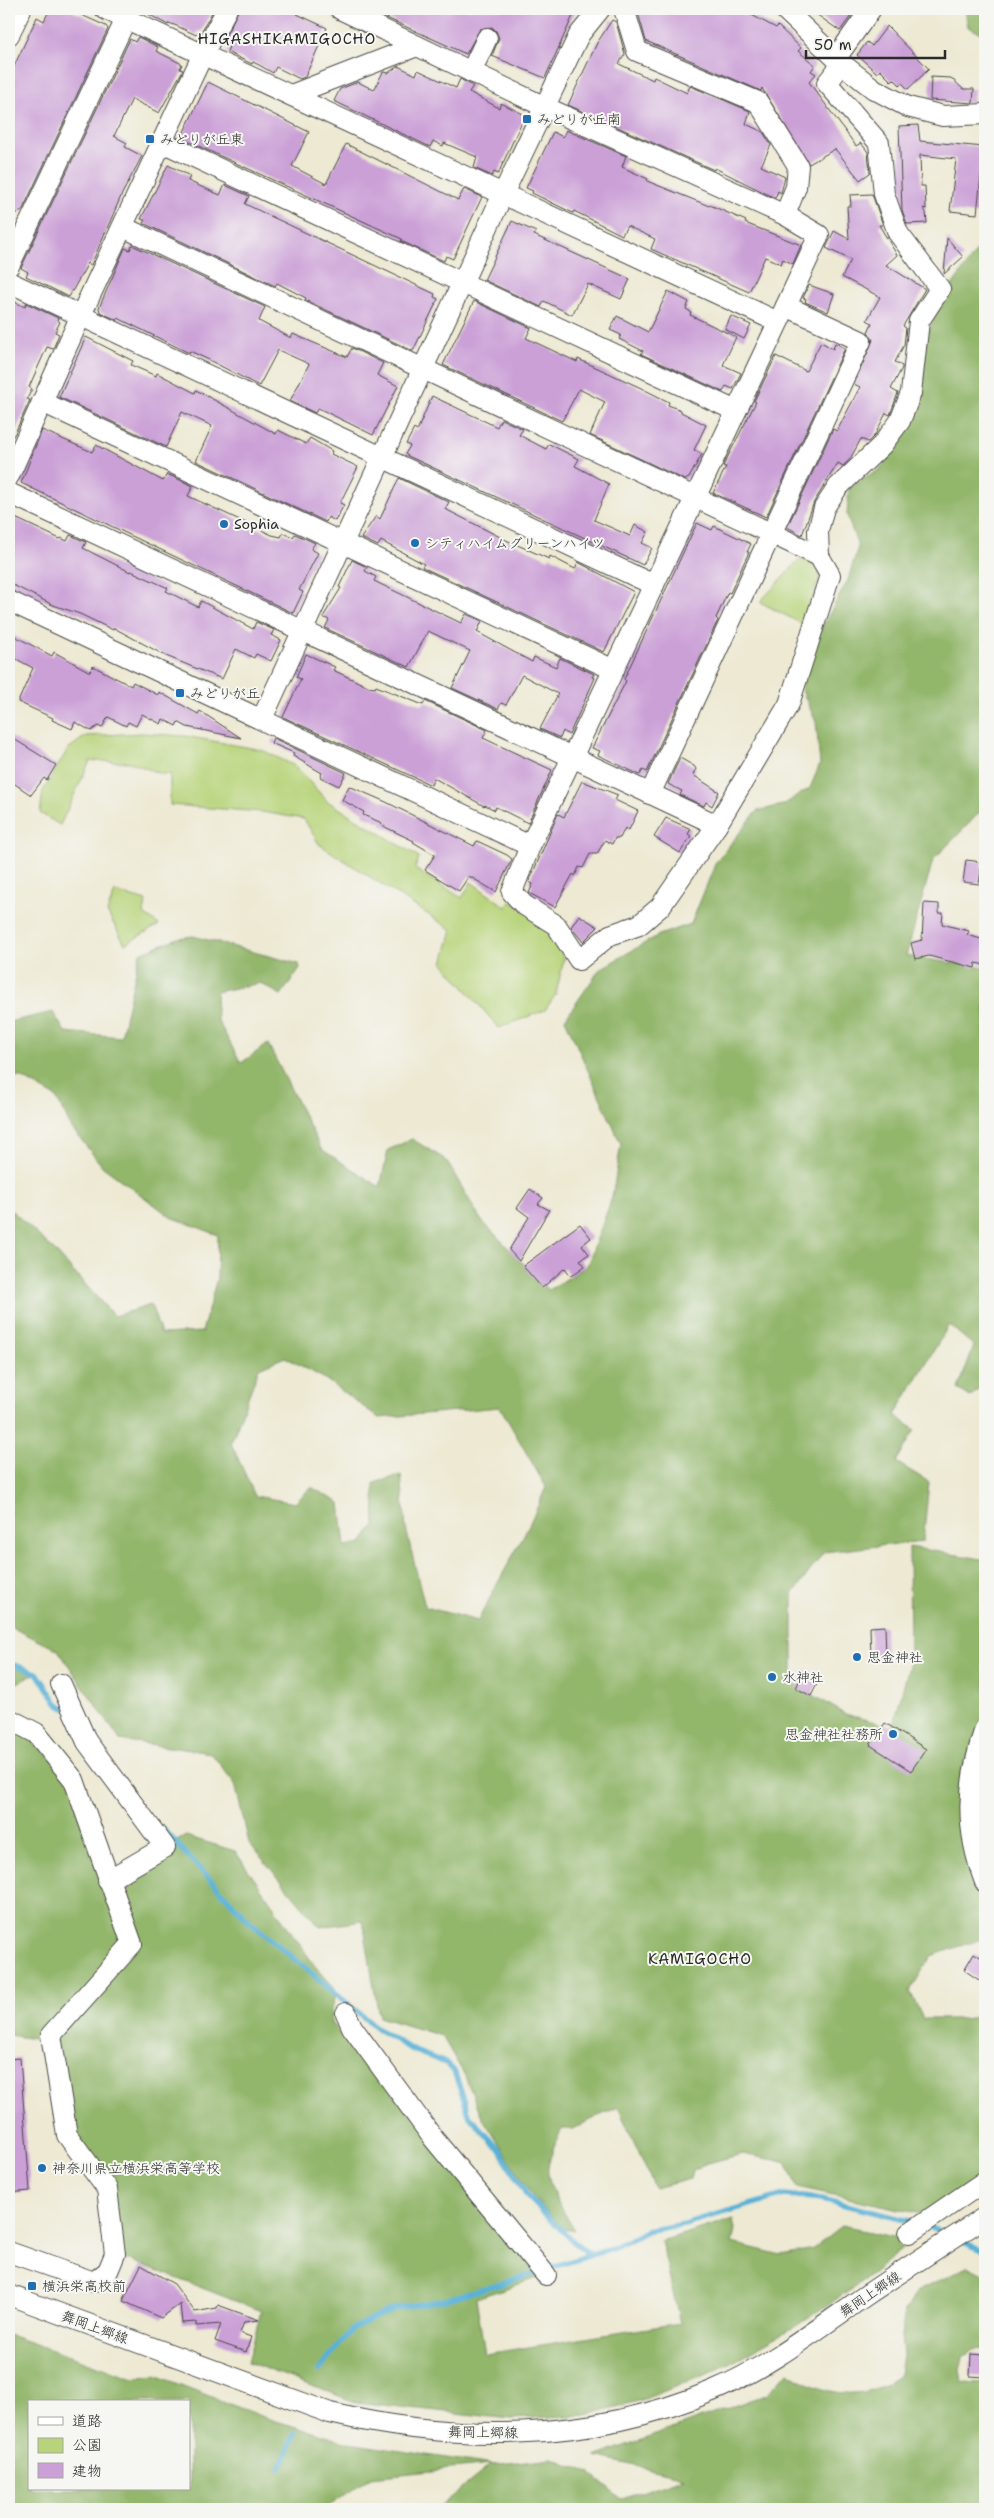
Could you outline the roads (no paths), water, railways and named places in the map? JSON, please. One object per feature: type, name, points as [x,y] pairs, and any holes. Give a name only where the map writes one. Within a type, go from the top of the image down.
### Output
[{"type":"street","points":[[9,35],[20,9]]},
{"type":"street","points":[[9,476],[81,315],[203,54],[226,9]]},
{"type":"street","points":[[340,9],[545,108],[785,215],[819,235],[530,846],[512,892],[524,906],[556,925],[578,960],[610,935],[639,925],[660,907],[717,825],[789,704],[830,575],[819,556],[818,531],[824,508],[838,487],[882,445],[900,421],[911,393],[919,321],[931,298],[940,288],[898,233],[884,194],[879,143],[827,83],[871,9]]},
{"type":"street","points":[[262,719],[503,194],[579,35],[600,9]]},
{"type":"street","points":[[624,9],[637,50],[758,102],[798,166],[796,187],[785,215]]},
{"type":"street","points":[[784,9],[839,61],[874,89],[908,107],[943,116],[985,114]]},
{"type":"street","points":[[9,266],[13,243],[113,12],[503,194],[782,314],[861,341],[773,534],[650,794]]},
{"type":"street","points":[[471,72],[487,38]]},
{"type":"street","points":[[292,95],[417,46]]},
{"type":"street","points":[[162,142],[736,411]]},
{"type":"street","points":[[123,227],[819,556]]},
{"type":"street","points":[[9,282],[654,585]]},
{"type":"street","points":[[42,402],[614,670]]},
{"type":"street","points":[[9,493],[717,825]]},
{"type":"street","points":[[9,601],[530,846]]},
{"type":"street","points":[[64,1691],[87,1742],[166,1846],[108,1880]]},
{"type":"street","points":[[9,1719],[36,1733],[74,1780],[132,1944],[51,2035],[67,2135],[107,2189],[115,2254],[108,2272],[94,2282],[9,2252]]},
{"type":"street","points":[[985,1728],[973,1768],[969,1798],[971,1831],[978,1863],[985,1882]]},
{"type":"street","points":[[346,2013],[352,2027],[433,2138],[542,2270]]},
{"type":"street","points":[[910,2232],[985,2181]]},
{"type":"street","name":"舞岡上郷線","points":[[9,2295],[330,2413],[376,2424],[426,2431],[484,2434],[552,2432],[616,2422],[712,2392],[768,2362],[985,2217]]},
{"type":"waterway","points":[[9,1663],[37,1673],[58,1704],[65,1708]]},
{"type":"waterway","points":[[161,1827],[249,1921],[378,2029],[412,2050],[446,2063],[454,2071],[470,2117],[499,2149],[528,2197],[574,2242],[591,2255],[615,2248],[646,2231],[684,2224],[784,2195],[822,2199],[917,2223]]},
{"type":"waterway","points":[[926,2226],[947,2235]]},
{"type":"waterway","points":[[958,2240],[985,2251]]},
{"type":"waterway","points":[[546,2269],[591,2255]]},
{"type":"waterway","points":[[319,2370],[352,2329],[392,2309],[444,2300],[538,2272]]},
{"type":"waterway","points":[[281,2468],[295,2433]]},
{"type":"place","name":"みどりが丘南","points":[[527,119]]},
{"type":"place","name":"みどりが丘東","points":[[150,139]]},
{"type":"place","name":"Sophia","points":[[224,524]]},
{"type":"place","name":"シティハイムグリーンハイツ","points":[[415,543]]},
{"type":"place","name":"みどりが丘","points":[[180,693]]},
{"type":"place","name":"思金神社","points":[[857,1657]]},
{"type":"place","name":"水神社","points":[[772,1677]]},
{"type":"place","name":"思金神社社務所","points":[[893,1734]]},
{"type":"place","name":"神奈川県立横浜栄高等学校","points":[[42,2168]]},
{"type":"place","name":"横浜栄高校前","points":[[32,2286]]},
{"type":"district","name":"HIGASHIKAMIGOCHO","points":[[287,39]]},
{"type":"district","name":"KAMIGOCHO","points":[[700,1959]]}]
